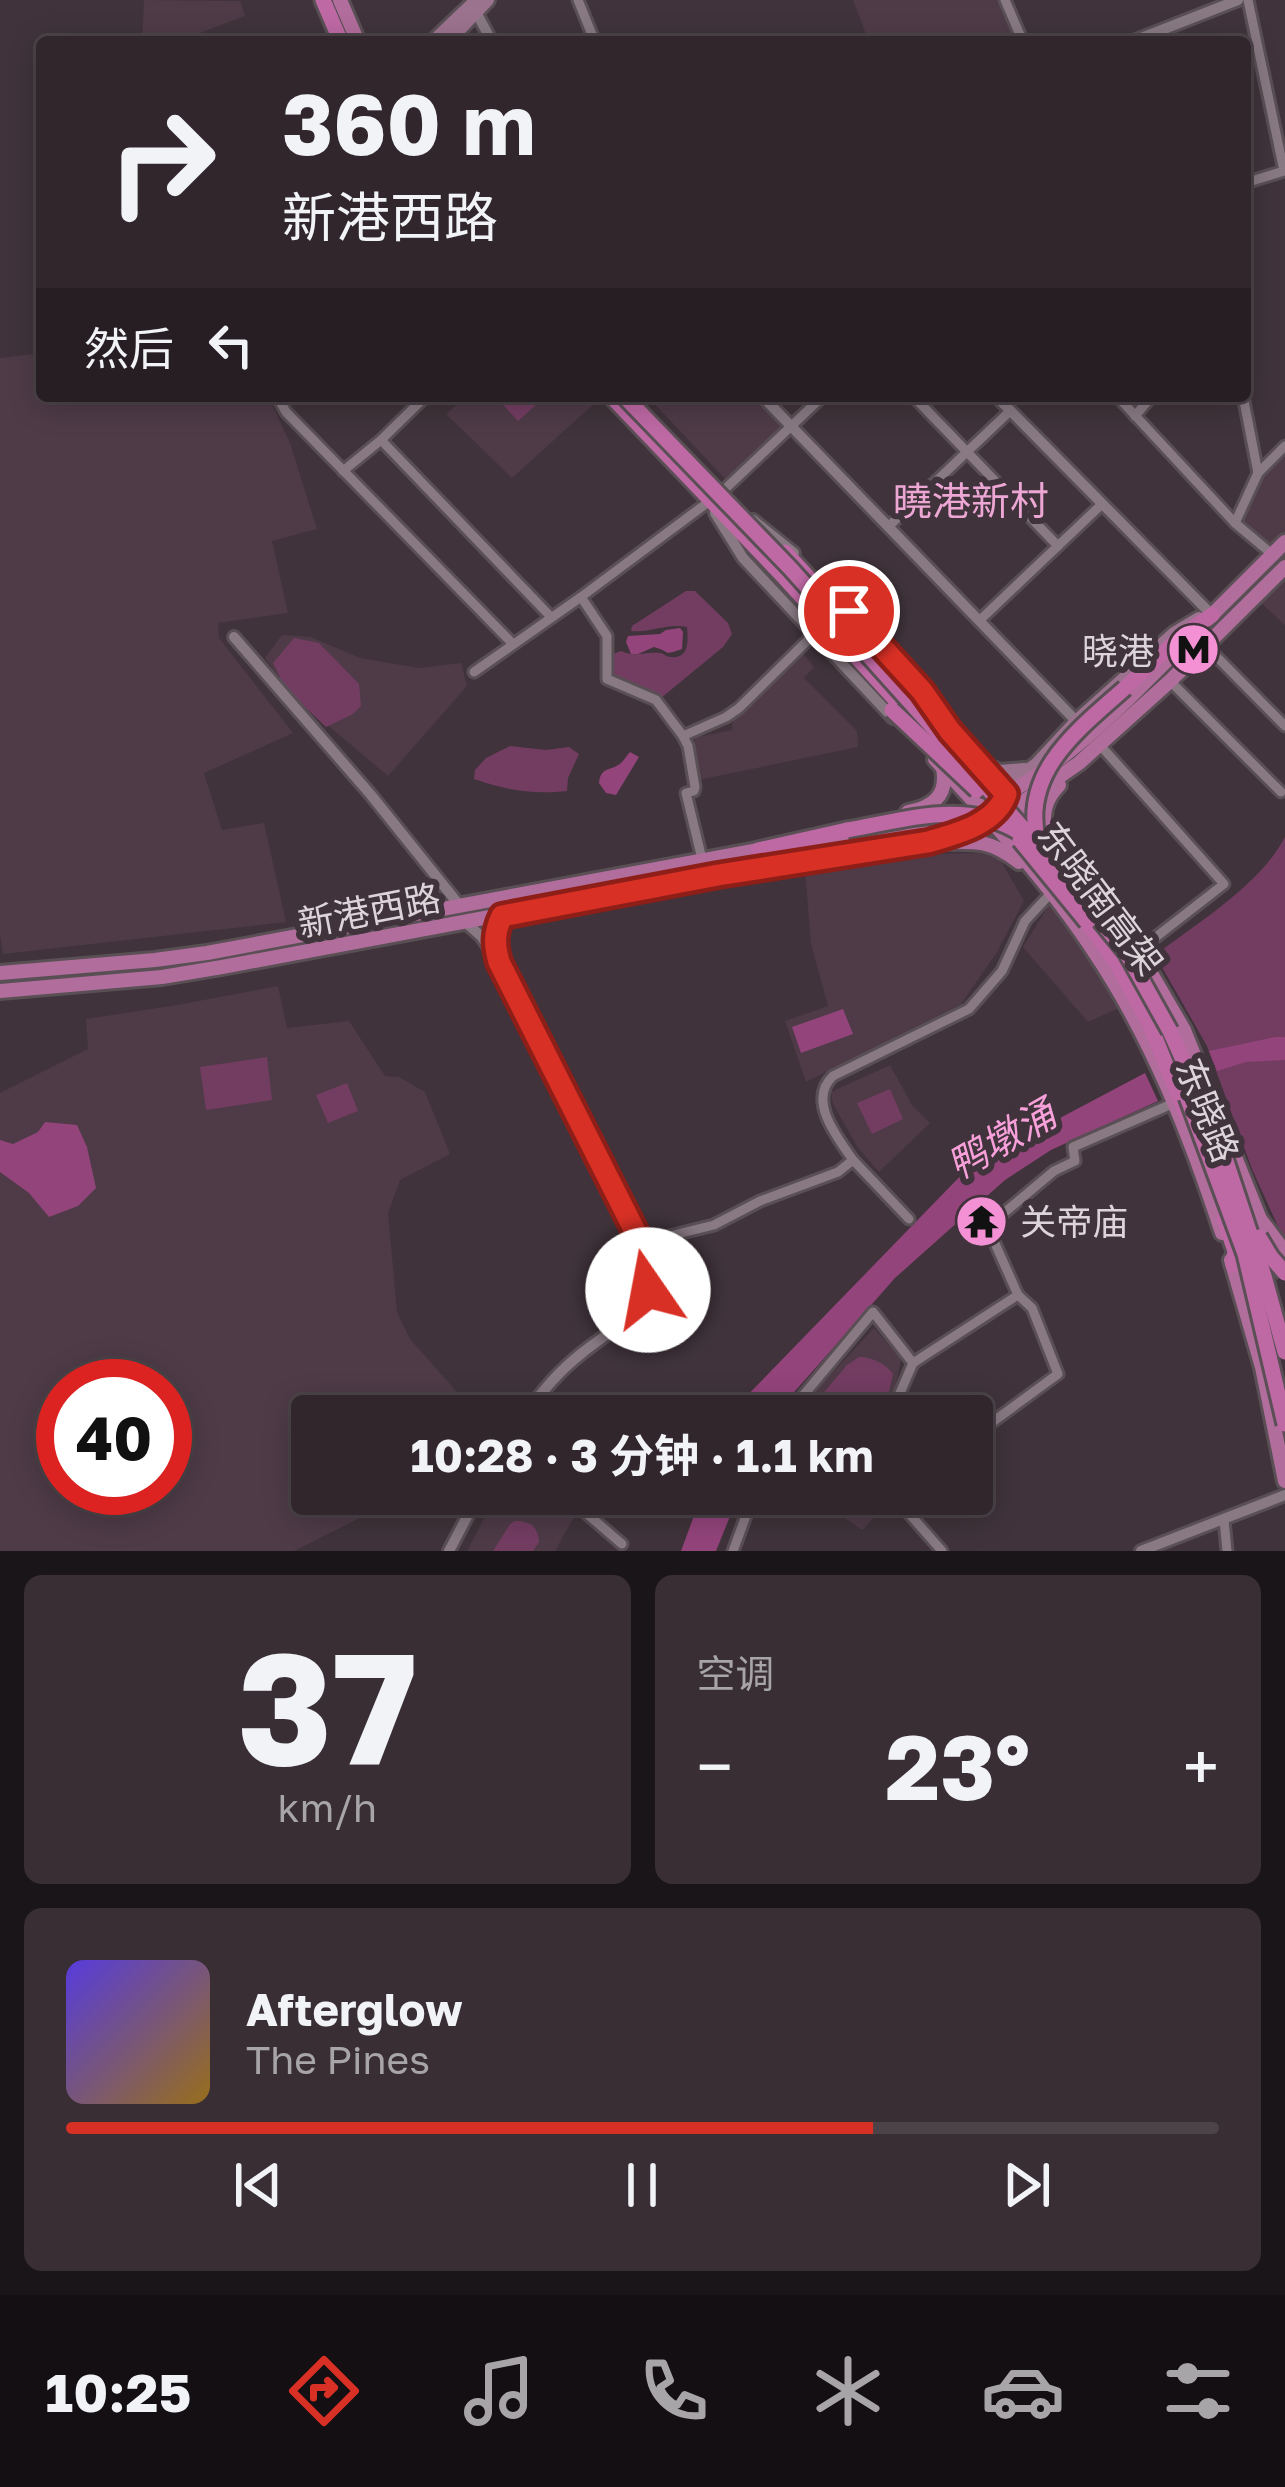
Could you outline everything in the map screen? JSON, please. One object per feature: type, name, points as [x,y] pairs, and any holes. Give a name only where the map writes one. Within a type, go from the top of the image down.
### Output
[{"type":"highway","points":[[320,0],[335,36]]},
{"type":"highway","points":[[337,0],[352,36]]},
{"type":"highway","name":"东晓南高架","points":[[613,402],[997,802],[1051,852],[1118,941],[1203,1087],[1285,1352]]},
{"type":"highway","name":"东晓南高架","points":[[633,402],[790,568],[997,802],[1113,957],[1164,1044],[1218,1176],[1245,1254],[1285,1424]]},
{"type":"highway","points":[[711,508],[892,710],[997,802]]},
{"type":"highway","points":[[753,520],[917,695],[997,802]]},
{"type":"highway","points":[[1087,922],[1043,856],[1035,829],[1036,798],[1043,776],[1058,751],[1192,626],[1211,615]]},
{"type":"highway","points":[[758,850],[847,830],[964,813],[1012,828],[1051,852]]},
{"type":"highway","points":[[1113,957],[1150,1025],[1207,1168],[1235,1251],[1233,1265]]},
{"type":"highway","points":[[1226,1158],[1260,1239],[1285,1269]]},
{"type":"main road","points":[[438,36],[473,4],[488,0]]},
{"type":"main road","points":[[452,36],[473,4]]},
{"type":"main road","points":[[613,402],[899,707],[997,802]]},
{"type":"main road","points":[[633,402],[753,520],[798,574],[950,731],[979,763],[997,802]]},
{"type":"main road","points":[[1051,852],[1043,814],[1050,794],[1211,615],[1285,542]]},
{"type":"main road","points":[[997,802],[1095,740],[1170,681],[1285,567]]},
{"type":"main road","points":[[997,802],[1076,721],[1185,624],[1211,615]]},
{"type":"main road","points":[[899,707],[914,737],[943,768],[997,802]]},
{"type":"main road","points":[[979,763],[1011,772],[1095,740]]},
{"type":"main road","points":[[997,802],[1079,763]]},
{"type":"main road","points":[[758,850],[805,832],[922,809],[938,799],[945,780],[943,768]]},
{"type":"main road","name":"新港西路","points":[[0,991],[162,976],[703,877],[922,843],[997,802]]},
{"type":"main road","name":"东晓路","points":[[997,802],[1051,852],[1138,951],[1184,1030],[1189,1057]]},
{"type":"main road","name":"东晓路","points":[[997,802],[1038,877],[1105,968],[1173,1100],[1240,1283],[1285,1480]]},
{"type":"main road","name":"新港西路","points":[[0,973],[186,956],[702,859],[956,825]]},
{"type":"main road","points":[[922,843],[986,843],[1005,851],[1038,877]]},
{"type":"main road","name":"东晓路","points":[[1203,1087],[1259,1220],[1285,1252]]},
{"type":"main road","points":[[1240,1283],[1263,1264],[1285,1269]]},
{"type":"main road","points":[[1259,1356],[1276,1372],[1285,1373]]},
{"type":"street","points":[[578,0],[593,36]]},
{"type":"street","points":[[1005,0],[1020,36]]},
{"type":"street","points":[[1145,36],[1238,0]]},
{"type":"street","points":[[1248,0],[1284,171],[1251,182]]},
{"type":"street","points":[[473,4],[489,36]]},
{"type":"street","points":[[1165,28],[1167,36]]},
{"type":"street","points":[[280,402],[512,643]]},
{"type":"street","points":[[343,471],[420,402]]},
{"type":"street","points":[[768,402],[1095,740],[1224,884],[1138,951]]},
{"type":"street","points":[[724,490],[816,402]]},
{"type":"street","points":[[918,402],[1058,546]]},
{"type":"street","points":[[1002,402],[1211,615]]},
{"type":"street","points":[[1123,402],[1235,523],[1272,554]]},
{"type":"street","points":[[1136,416],[1147,402]]},
{"type":"street","points":[[1244,402],[1258,473]]},
{"type":"street","points":[[889,526],[1010,410]]},
{"type":"street","points":[[381,440],[551,616]]},
{"type":"street","points":[[1235,523],[1258,473],[1285,446]]},
{"type":"street","points":[[980,620],[1101,505]]},
{"type":"street","points":[[474,672],[711,508],[737,550],[870,696],[914,737]]},
{"type":"street","points":[[753,520],[799,557],[922,691],[950,731]]},
{"type":"street","points":[[581,597],[607,636],[608,679],[656,700],[688,746],[695,787],[686,793],[702,859]]},
{"type":"street","points":[[682,736],[739,708],[814,634]]},
{"type":"street","points":[[234,637],[460,906]]},
{"type":"street","points":[[1206,646],[1285,726]]},
{"type":"street","points":[[1170,681],[1281,791]]},
{"type":"street","points":[[899,707],[911,710],[917,700]]},
{"type":"street","points":[[1038,877],[1051,852]]},
{"type":"street","points":[[909,1219],[853,1160],[822,1103],[824,1085],[833,1076],[969,1009],[1002,971],[1025,921],[1051,893]]},
{"type":"street","points":[[499,962],[494,940],[502,916]]},
{"type":"street","points":[[465,922],[499,962],[641,1243],[650,1270],[645,1299],[622,1324],[565,1368],[542,1395]]},
{"type":"street","points":[[993,1422],[1058,1374],[1032,1308],[1018,1295],[989,1230],[992,1223],[1054,1171],[1076,1161],[1072,1147],[1173,1100]]},
{"type":"street","points":[[641,1243],[714,1225],[760,1201],[838,1172],[853,1160]]},
{"type":"street","points":[[899,1395],[914,1363],[1018,1295]]},
{"type":"street","points":[[804,1395],[873,1312],[914,1363]]},
{"type":"street","points":[[1142,1551],[1285,1496]]},
{"type":"street","points":[[449,1551],[468,1515]]},
{"type":"street","points":[[589,1515],[622,1544]]},
{"type":"street","points":[[733,1551],[746,1515]]},
{"type":"street","points":[[910,1515],[942,1551]]},
{"type":"street","points":[[1224,1520],[1227,1551]]},
{"type":"shaded area","points":[[144,0],[240,1],[245,16],[192,36],[142,36]]},
{"type":"shaded area","points":[[853,0],[1005,0],[1020,36],[867,36]]},
{"type":"shaded area","points":[[36,354],[36,402],[271,402],[290,443],[317,529],[272,541],[288,613],[218,623],[219,638],[293,733],[204,773],[222,830],[264,823],[286,922],[3,954],[0,358]]},
{"type":"shaded area","points":[[460,402],[596,402],[512,478],[446,414]]},
{"type":"shaded area","points":[[501,402],[539,402],[518,421]]},
{"type":"shaded area","points":[[653,402],[768,402],[790,425],[730,484]]},
{"type":"shaded area","points":[[1285,456],[1285,538],[1274,549],[1242,522],[1266,470]]},
{"type":"shaded area","points":[[1285,578],[1285,625],[1259,601]]},
{"type":"shaded area","points":[[686,591],[695,591],[728,623],[732,634],[723,647],[661,698],[611,674],[613,654],[621,651],[670,657],[684,652],[687,627],[631,631]]},
{"type":"shaded area","points":[[680,628],[682,649],[671,652],[654,647],[631,654],[626,642],[628,636]]},
{"type":"shaded area","points":[[282,635],[311,637],[360,658],[419,668],[461,663],[467,686],[388,776],[292,695],[265,658]]},
{"type":"shaded area","points":[[294,638],[319,643],[359,684],[361,706],[353,714],[326,727],[286,689],[273,663]]},
{"type":"shaded area","points":[[803,654],[814,667],[804,678],[857,731],[858,747],[698,780],[691,745],[697,737],[732,730],[733,719]]},
{"type":"shaded area","points":[[510,746],[569,747],[579,754],[567,791],[520,791],[474,779],[486,758]]},
{"type":"shaded area","points":[[630,752],[639,757],[616,795],[606,793],[599,783],[602,774]]},
{"type":"shaded area","points":[[1285,837],[1285,1242],[1252,1169],[1207,1046],[1155,955],[1244,887]]},
{"type":"shaded area","points":[[979,853],[1000,859],[1024,901],[961,1004],[806,1082],[785,1021],[828,1006],[811,944],[805,870],[925,854]]},
{"type":"shaded area","points":[[1051,902],[1088,948],[1123,1006],[1088,1022],[1023,947]]},
{"type":"shaded area","points":[[278,986],[287,1028],[349,1021],[385,1076],[399,1077],[425,1092],[450,1154],[400,1180],[388,1213],[397,1312],[410,1339],[460,1395],[291,1395],[291,1515],[365,1515],[294,1551],[0,1551],[0,1093],[88,1049],[86,1019]]},
{"type":"shaded area","points":[[843,1009],[853,1034],[801,1053],[792,1027]]},
{"type":"shaded area","points":[[1285,1037],[1285,1060],[1246,1062],[1217,1071],[1209,1051]]},
{"type":"shaded area","points":[[267,1057],[272,1100],[206,1110],[200,1067]]},
{"type":"shaded area","points":[[890,1065],[912,1105],[930,1123],[879,1172],[858,1148],[831,1092]]},
{"type":"shaded area","points":[[1145,1073],[1158,1101],[1051,1150],[1005,1180],[895,1278],[792,1395],[748,1395],[971,1165]]},
{"type":"shaded area","points":[[347,1083],[358,1111],[328,1123],[316,1095]]},
{"type":"shaded area","points":[[890,1089],[903,1119],[872,1134],[857,1103]]},
{"type":"shaded area","points":[[45,1122],[77,1125],[96,1188],[78,1206],[49,1217],[29,1193],[0,1172],[0,1140],[13,1144],[38,1132]]},
{"type":"shaded area","points":[[874,1328],[901,1359],[894,1395],[812,1395]]},
{"type":"shaded area","points":[[859,1357],[887,1367],[893,1374],[888,1395],[822,1395]]},
{"type":"shaded area","points":[[486,1515],[575,1515],[555,1551],[467,1551]]},
{"type":"shaded area","points":[[694,1515],[731,1515],[716,1551],[681,1551]]},
{"type":"shaded area","points":[[841,1515],[877,1515],[862,1530]]},
{"type":"shaded area","points":[[515,1521],[535,1529],[539,1542],[533,1551],[493,1551],[510,1524]]},
{"type":"place","name":"晓港","points":[[1193,650]]},
{"type":"place","name":"关帝庙","points":[[981,1221]]},
{"type":"district","name":"曉港新村","points":[[971,500]]},
{"type":"route","points":[[648,1290],[650,1270],[641,1243],[499,962],[494,940],[498,924],[502,916],[601,896],[928,842],[983,820],[1001,805],[1006,794],[849,611]]},
{"type":"water label","name":"鸭墩涌","points":[[1001,1139]]}]
